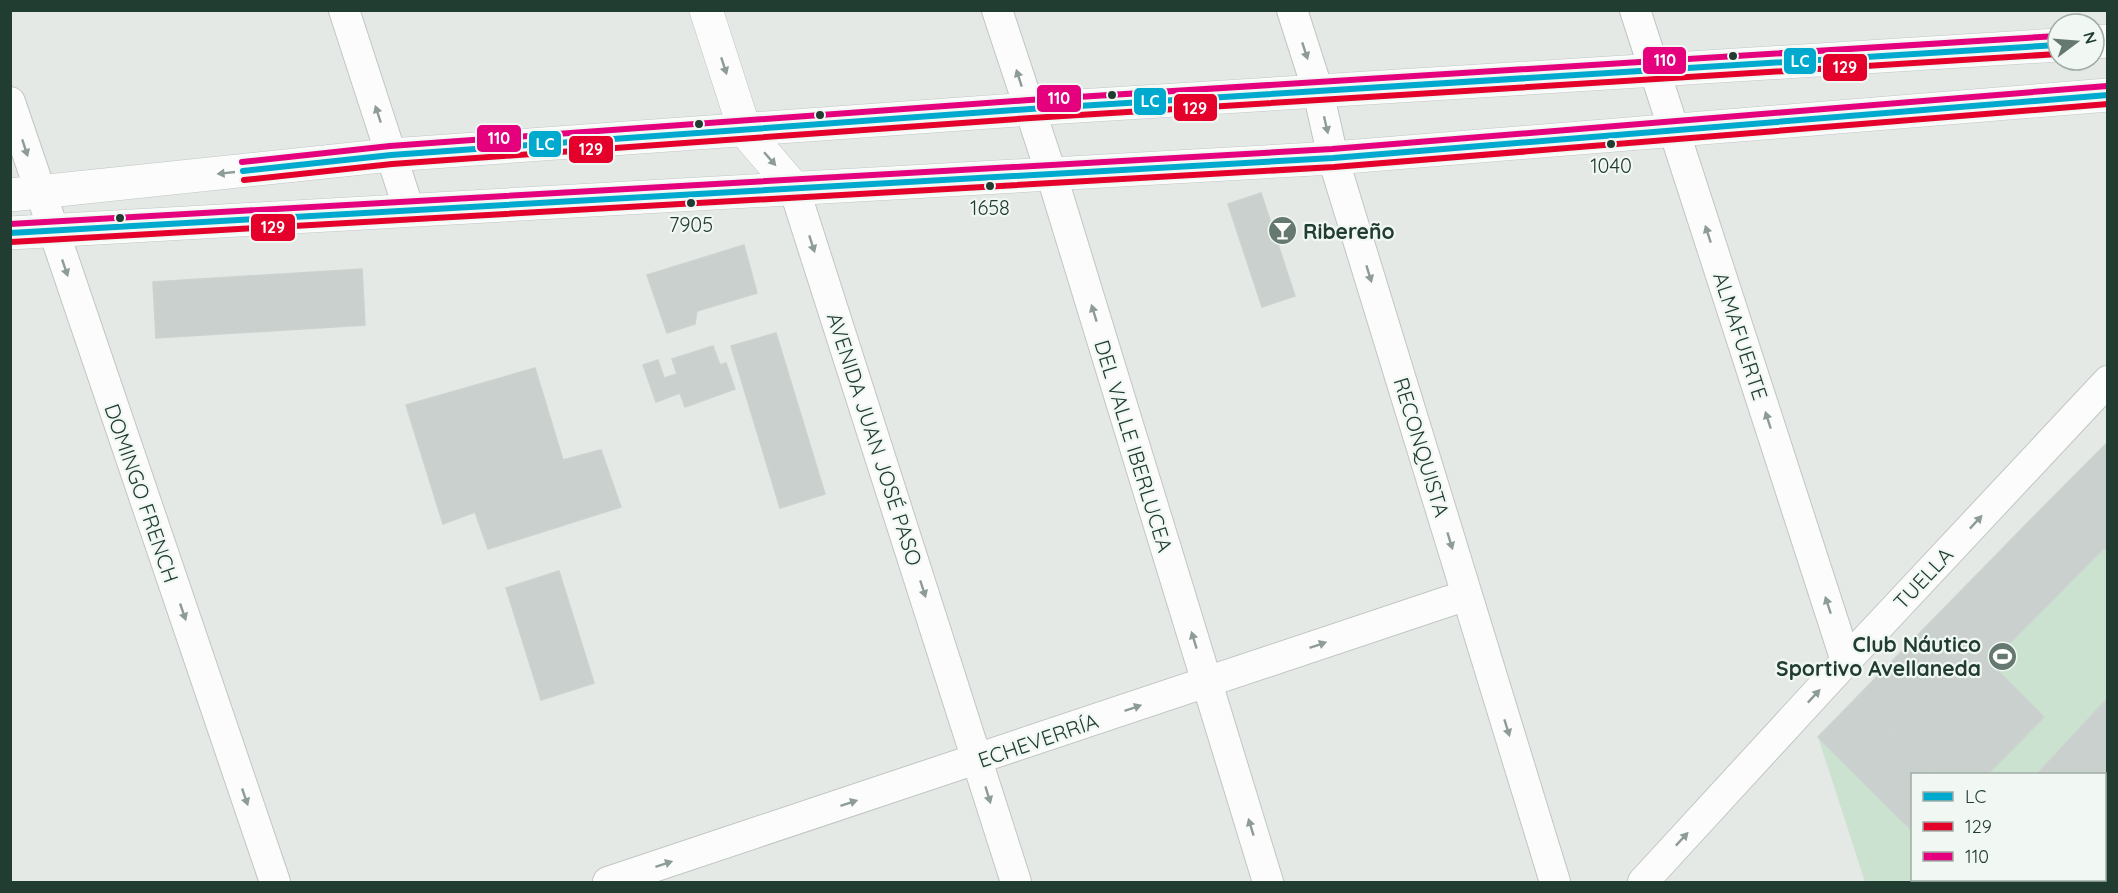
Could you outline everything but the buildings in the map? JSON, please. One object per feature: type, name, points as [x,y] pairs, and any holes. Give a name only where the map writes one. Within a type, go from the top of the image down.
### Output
[{"type":"main road","name":"AVENIDA JUAN JOSÉ PASO","points":[[706,10],[745,130],[794,188]]},
{"type":"main road","points":[[25,194],[391,154],[1030,109],[2046,46]]},
{"type":"main road","points":[[10,233],[1333,158],[2108,95]]},
{"type":"street","points":[[344,10],[409,210]]},
{"type":"street","name":"DEL VALLE IBERLUCEA","points":[[997,10],[1051,173],[1268,882]]},
{"type":"street","name":"RECONQUISTA","points":[[1292,10],[1318,91],[1333,158],[1555,882]]},
{"type":"street","name":"ALMAFUERTE","points":[[1635,10],[1846,661]]},
{"type":"street","name":"DOMINGO FRENCH","points":[[10,102],[25,194],[52,230],[275,882]]},
{"type":"street","name":"AVENIDA JUAN JOSÉ PASO","points":[[794,188],[1016,882]]},
{"type":"street","name":"TUELLA","points":[[1643,882],[2108,381]]},
{"type":"street","name":"ECHEVERRÍA","points":[[608,882],[1467,595]]},
{"type":"green space","name":"Club Náutico Sportivo Avellaneda","points":[[2107,442],[2107,882],[1865,882],[1818,737]]},
{"type":"transit line","name":"110","points":[[242,162],[390,146],[1029,100],[2046,37]]},
{"type":"transit line","name":"LC","points":[[243,171],[391,155],[1030,109],[2046,46]]},
{"type":"transit line","name":"129","points":[[244,180],[392,164],[1031,118],[2046,55]]},
{"type":"transit line","name":"110","points":[[10,224],[1332,149],[2107,86]]},
{"type":"transit line","name":"LC","points":[[10,233],[1333,158],[2108,95]]},
{"type":"transit line","name":"129","points":[[11,242],[1334,167],[2108,104]]},
{"type":"place","name":"1040","points":[[1611,144]]},
{"type":"place","name":"1658","points":[[990,186]]},
{"type":"place","name":"7905","points":[[691,203]]},
{"type":"place","name":"Ribereño","points":[[1282,231]]},
{"type":"place","name":"Club Náutico Sportivo Avellaneda","points":[[2002,656]]}]
